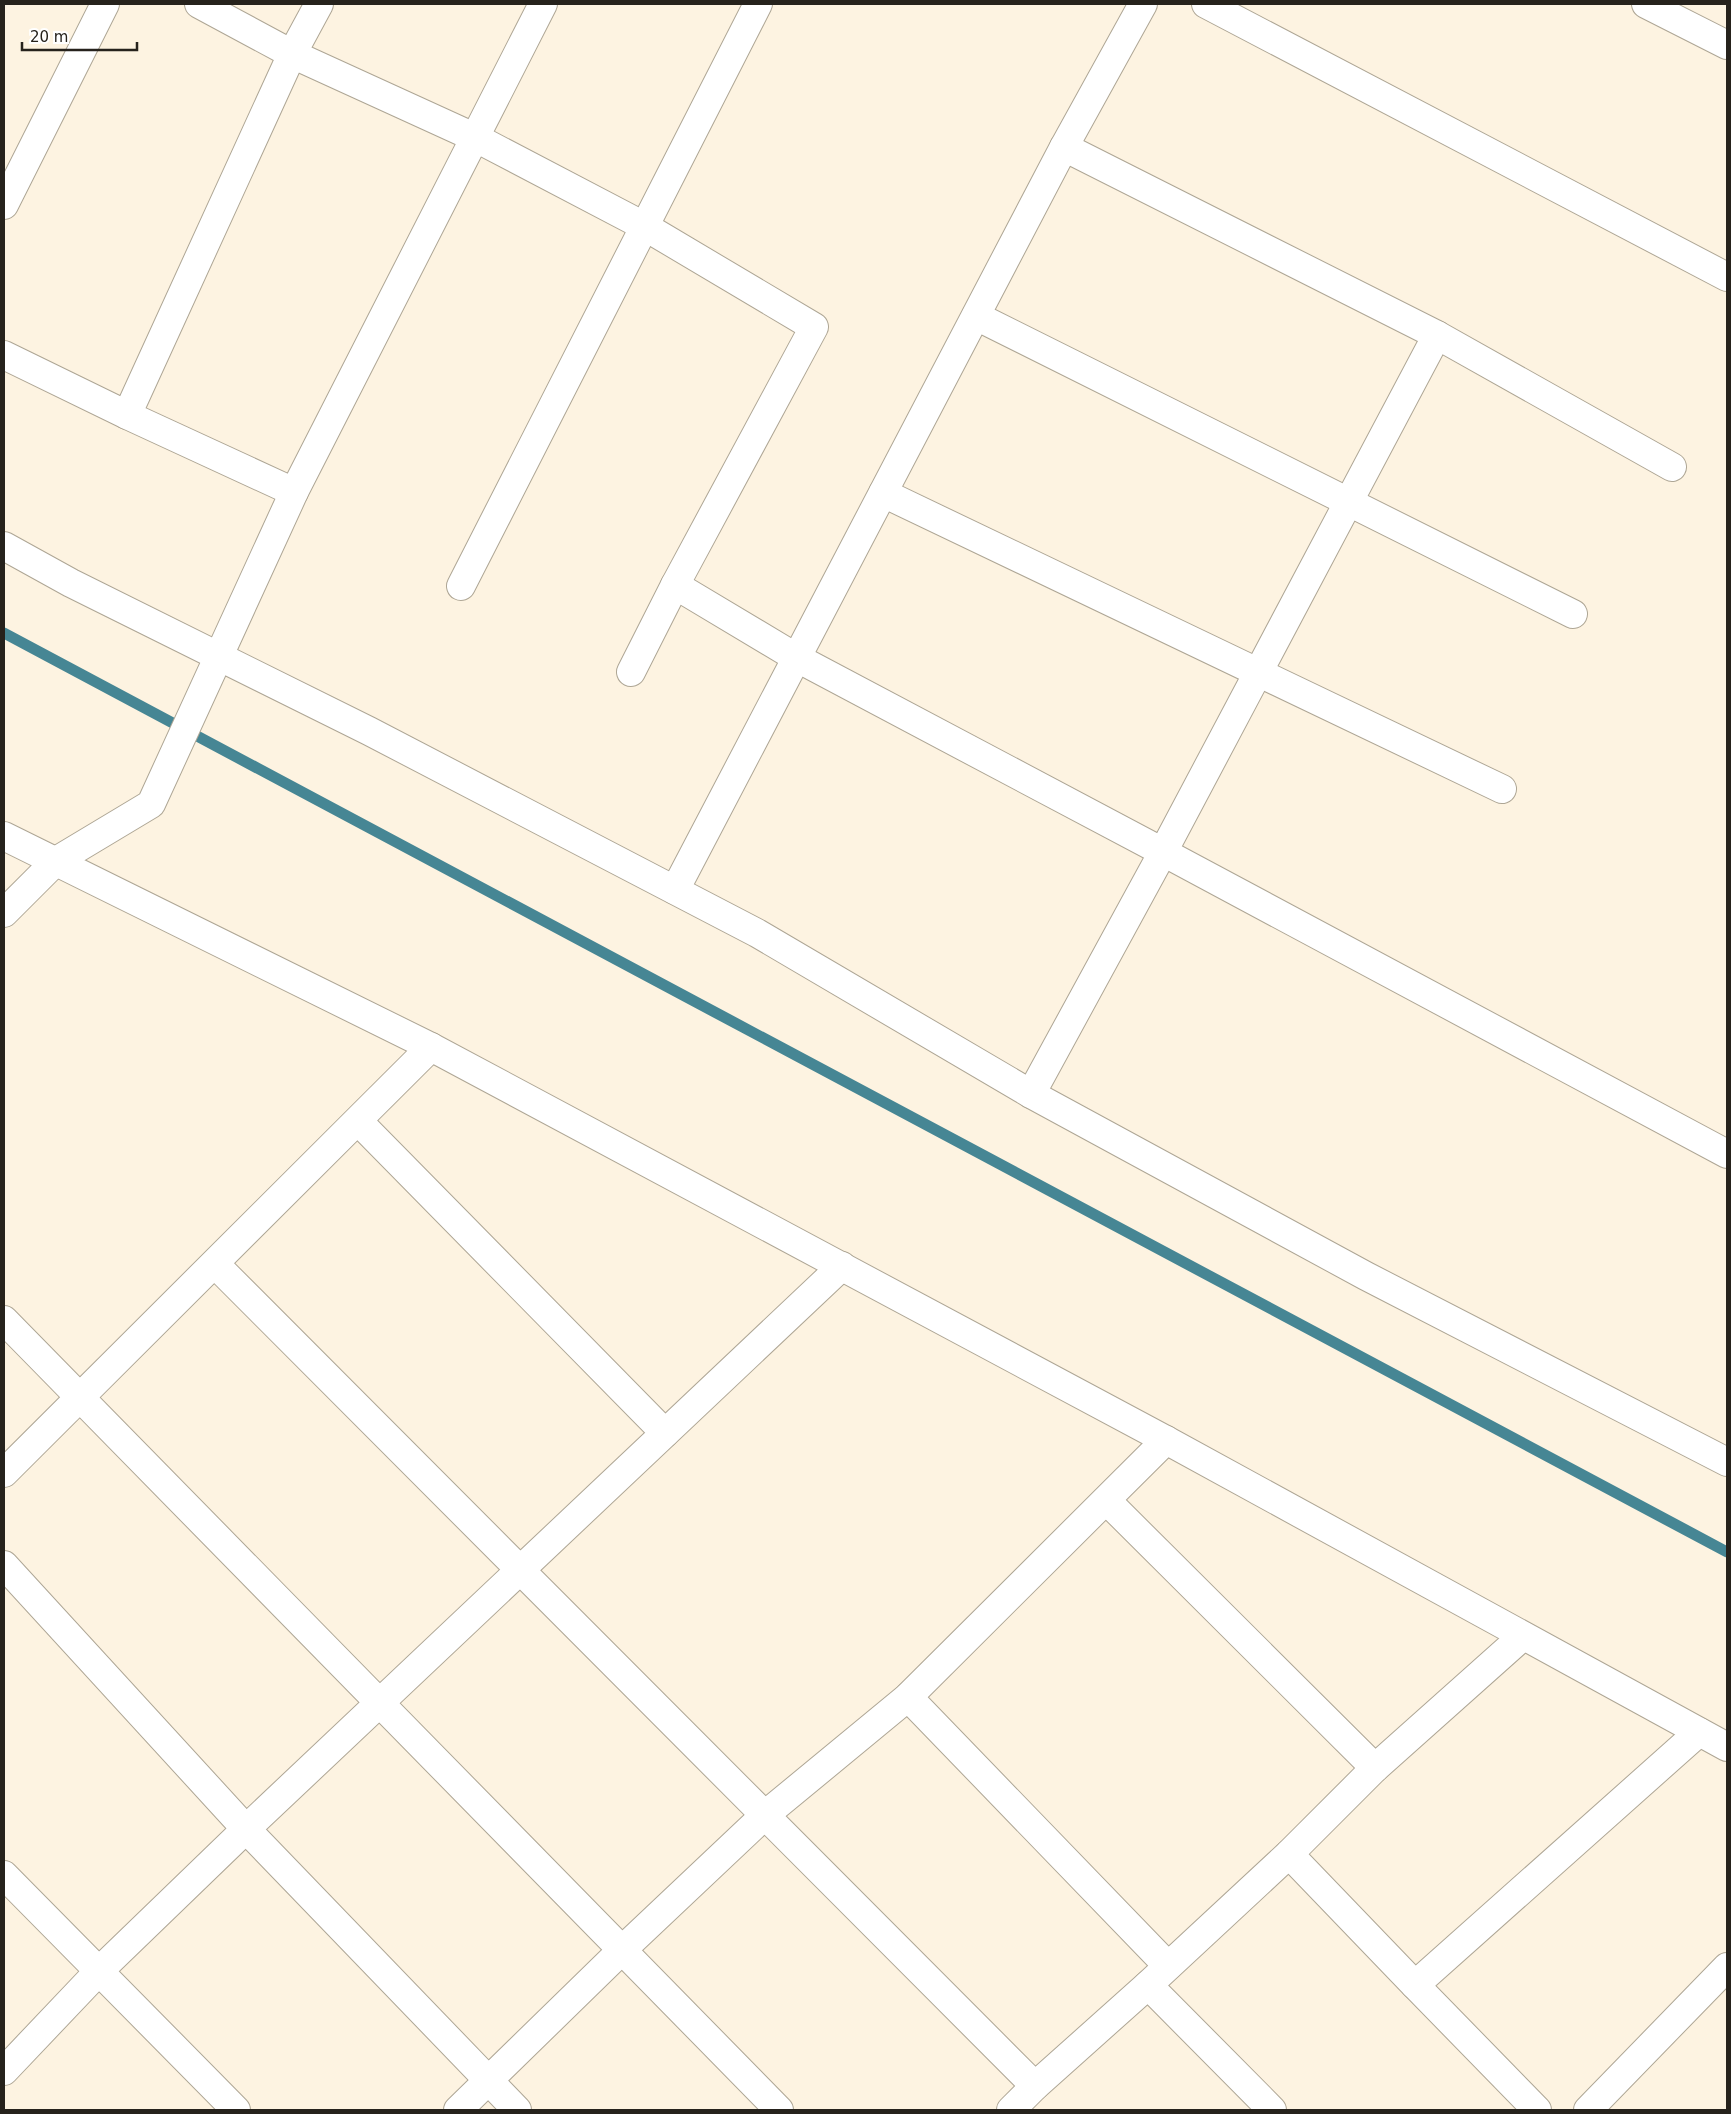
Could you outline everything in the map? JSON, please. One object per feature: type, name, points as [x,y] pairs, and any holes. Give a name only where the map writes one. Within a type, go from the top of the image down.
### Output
[{"type":"street","points":[[4,205],[105,4]]},
{"type":"street","points":[[199,4],[292,54],[476,138],[644,226],[814,327],[675,585],[631,672]]},
{"type":"street","points":[[127,415],[292,54],[319,4]]},
{"type":"street","points":[[4,913],[56,861],[151,804],[294,492],[543,4]]},
{"type":"street","points":[[460,586],[758,4]]},
{"type":"street","points":[[675,890],[1064,147],[1143,4]]},
{"type":"street","points":[[1206,4],[1727,277]]},
{"type":"street","points":[[1646,4],[1727,45]]},
{"type":"street","points":[[1064,147],[1437,336],[1672,467]]},
{"type":"street","points":[[976,316],[1573,614]]},
{"type":"street","points":[[1031,1094],[1164,852],[1437,336]]},
{"type":"street","points":[[4,355],[127,415],[294,492]]},
{"type":"street","points":[[883,493],[1502,789]]},
{"type":"street","points":[[4,546],[71,583],[369,731],[675,890],[757,934],[1031,1094],[1375,1280],[1727,1462]]},
{"type":"street","points":[[675,585],[797,658],[1164,852],[1727,1154]]},
{"type":"street","points":[[4,836],[432,1047],[1166,1440],[1727,1747]]},
{"type":"street","points":[[4,1472],[432,1047]]},
{"type":"street","points":[[358,1121],[665,1433]]},
{"type":"street","points":[[215,1264],[1035,2086]]},
{"type":"street","points":[[4,2071],[99,1972],[246,1829],[842,1266]]},
{"type":"street","points":[[4,1320],[779,2110]]},
{"type":"street","points":[[458,2110],[622,1950],[765,1815],[908,1697],[1166,1440]]},
{"type":"street","points":[[1107,1500],[1375,1768]]},
{"type":"street","points":[[4,1565],[246,1829],[517,2110]]},
{"type":"street","points":[[1011,2110],[1289,1854],[1375,1768],[1523,1636]]},
{"type":"street","points":[[908,1697],[1168,1966]]},
{"type":"street","points":[[1415,1985],[1699,1732]]},
{"type":"street","points":[[1289,1854],[1538,2110]]},
{"type":"street","points":[[4,1875],[236,2110]]},
{"type":"street","points":[[1588,2110],[1727,1966]]},
{"type":"street","points":[[1148,1985],[1272,2110]]},
{"type":"waterway","points":[[4,633],[1727,1552]]}]
